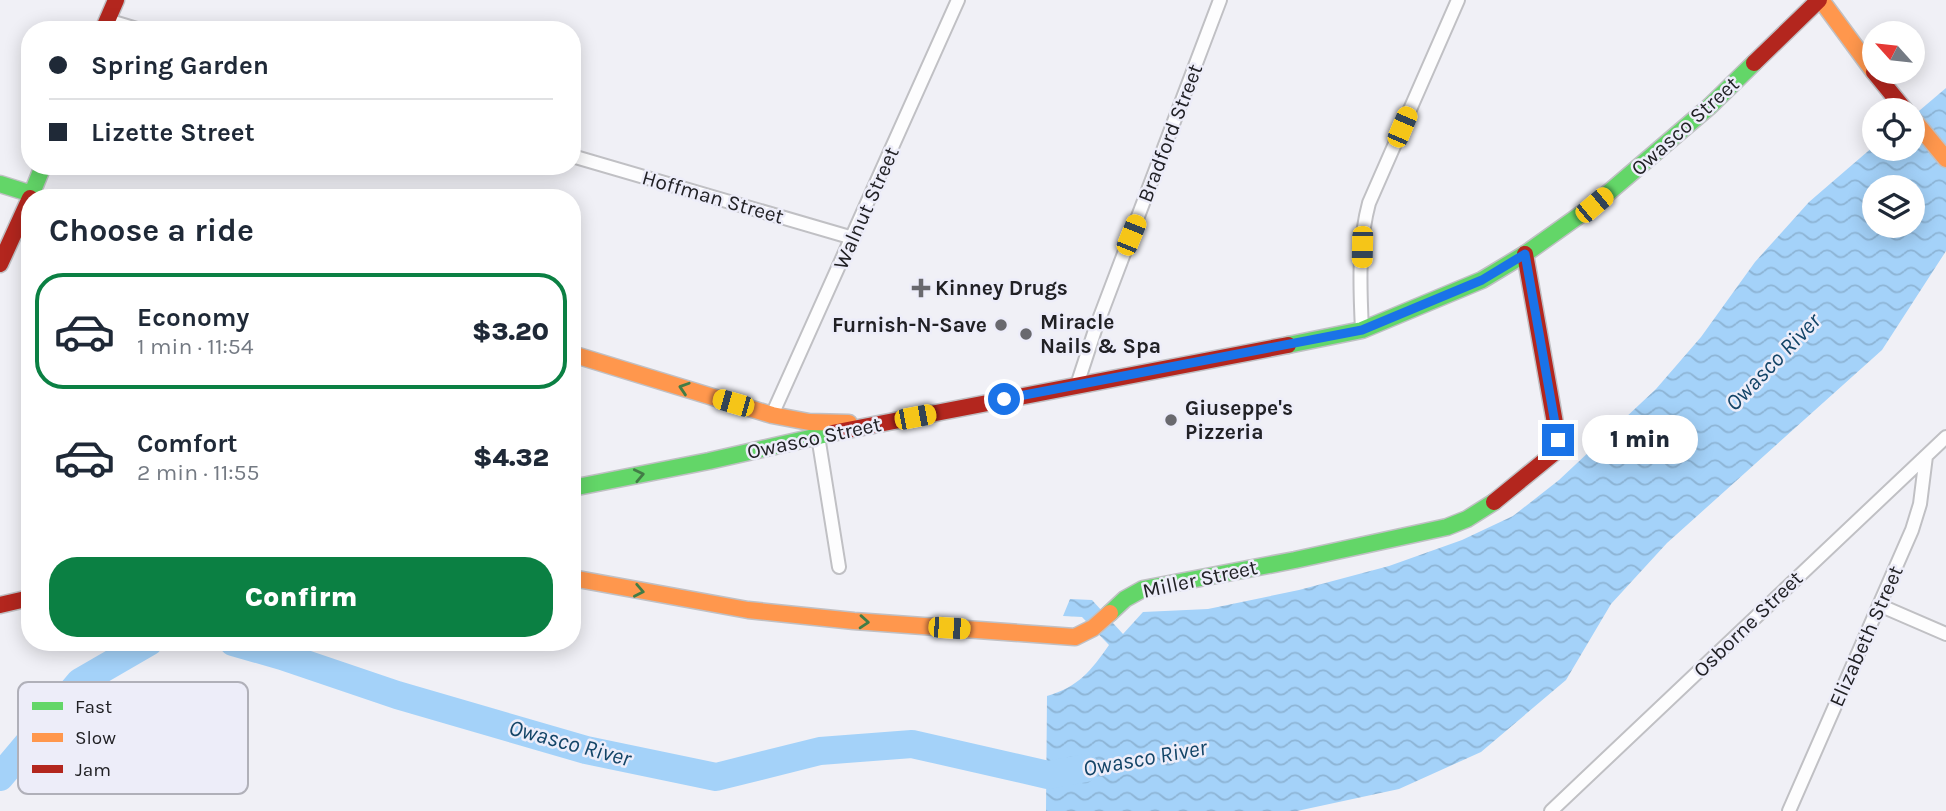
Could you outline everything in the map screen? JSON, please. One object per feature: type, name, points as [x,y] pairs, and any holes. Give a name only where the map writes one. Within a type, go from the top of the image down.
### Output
[{"type":"main road","points":[[107,21],[116,0]]},
{"type":"main road","points":[[1820,0],[1862,55]]},
{"type":"main road","name":"Owasco Street","points":[[581,486],[818,436],[1362,330],[1482,280],[1525,254],[1594,205],[1710,106],[1820,0]]},
{"type":"main road","points":[[1884,84],[1895,98]]},
{"type":"main road","points":[[1925,134],[1946,159]]},
{"type":"main road","points":[[0,184],[21,192]]},
{"type":"main road","points":[[0,264],[21,223]]},
{"type":"main road","name":"Miller Street","points":[[581,580],[748,610],[1062,636],[1085,635],[1116,606],[1134,592],[1143,589],[1447,527],[1492,504],[1554,453],[1558,440],[1525,254]]},
{"type":"main road","points":[[581,357],[772,415],[809,422],[895,421]]},
{"type":"main road","points":[[772,415],[776,445]]},
{"type":"main road","points":[[0,605],[21,600]]},
{"type":"street","name":"Bradford Street","points":[[1077,385],[1095,330],[1220,0]]},
{"type":"street","points":[[1362,330],[1363,223],[1368,203],[1458,0]]},
{"type":"street","name":"Walnut Street","points":[[772,415],[853,237],[955,1]]},
{"type":"street","name":"Hoffman Street","points":[[581,159],[853,237]]},
{"type":"street","points":[[818,436],[839,567]]},
{"type":"street","name":"Osborne Street","points":[[1551,811],[1946,437]]},
{"type":"street","name":"Elizabeth Street","points":[[1789,811],[1912,530],[1920,504],[1926,457]]},
{"type":"street","points":[[1879,605],[1946,634]]},
{"type":"water","points":[[1946,88],[1946,251],[1882,350],[1667,543],[1611,604],[1566,680],[1481,752],[1399,789],[1297,811],[1046,811],[1047,696],[1067,688],[1083,677],[1109,645],[1082,617],[1063,616],[1070,599],[1092,600],[1123,634],[1143,612],[1208,609],[1299,590],[1389,566],[1462,540],[1513,516],[1559,480],[1656,389],[1701,337],[1755,262],[1809,202],[1862,156],[1862,161],[1925,161],[1925,106]]},
{"type":"waterway","name":"Owasco River","points":[[80,682],[133,651]]},
{"type":"waterway","name":"Owasco River","points":[[264,651],[397,695],[586,750],[716,777],[820,751],[912,744],[1048,775],[1086,768]]},
{"type":"waterway","name":"Owasco River","points":[[0,777],[18,756]]},
{"type":"traffic: fast","points":[[1288,345],[1362,330],[1482,280],[1525,254],[1594,205],[1710,106],[1754,63]]},
{"type":"traffic: fast","points":[[34,189],[39,175]]},
{"type":"traffic: fast","points":[[0,184],[21,191]]},
{"type":"traffic: fast","points":[[581,486],[832,433]]},
{"type":"traffic: fast","points":[[1110,613],[1125,599],[1143,589],[1447,527],[1467,519],[1494,502]]},
{"type":"traffic: slow","points":[[1821,0],[1862,56]]},
{"type":"traffic: slow","points":[[1925,134],[1946,159]]},
{"type":"traffic: slow","points":[[581,357],[772,415],[809,422],[849,423]]},
{"type":"traffic: slow","points":[[581,580],[748,610],[854,621],[1075,637],[1093,628],[1110,613]]},
{"type":"traffic: jam","points":[[107,21],[116,0]]},
{"type":"traffic: jam","points":[[1754,63],[1819,0]]},
{"type":"traffic: jam","points":[[1884,84],[1895,98]]},
{"type":"traffic: jam","points":[[0,264],[21,218]]},
{"type":"traffic: jam","points":[[1494,502],[1554,453],[1558,440],[1525,254]]},
{"type":"traffic: jam","points":[[832,433],[1288,345]]},
{"type":"traffic: jam","points":[[0,605],[21,600]]},
{"type":"place","name":"Kinney Drugs","points":[[921,288]]},
{"type":"place","name":"Furnish-N-Save","points":[[1001,325]]},
{"type":"place","name":"Miracle Nails & Spa","points":[[1026,334]]},
{"type":"place","name":"Giuseppe's Pizzeria","points":[[1171,420]]},
{"type":"route","points":[[1004,399],[1103,382],[1375,327],[1482,280],[1525,254],[1558,440]]}]
